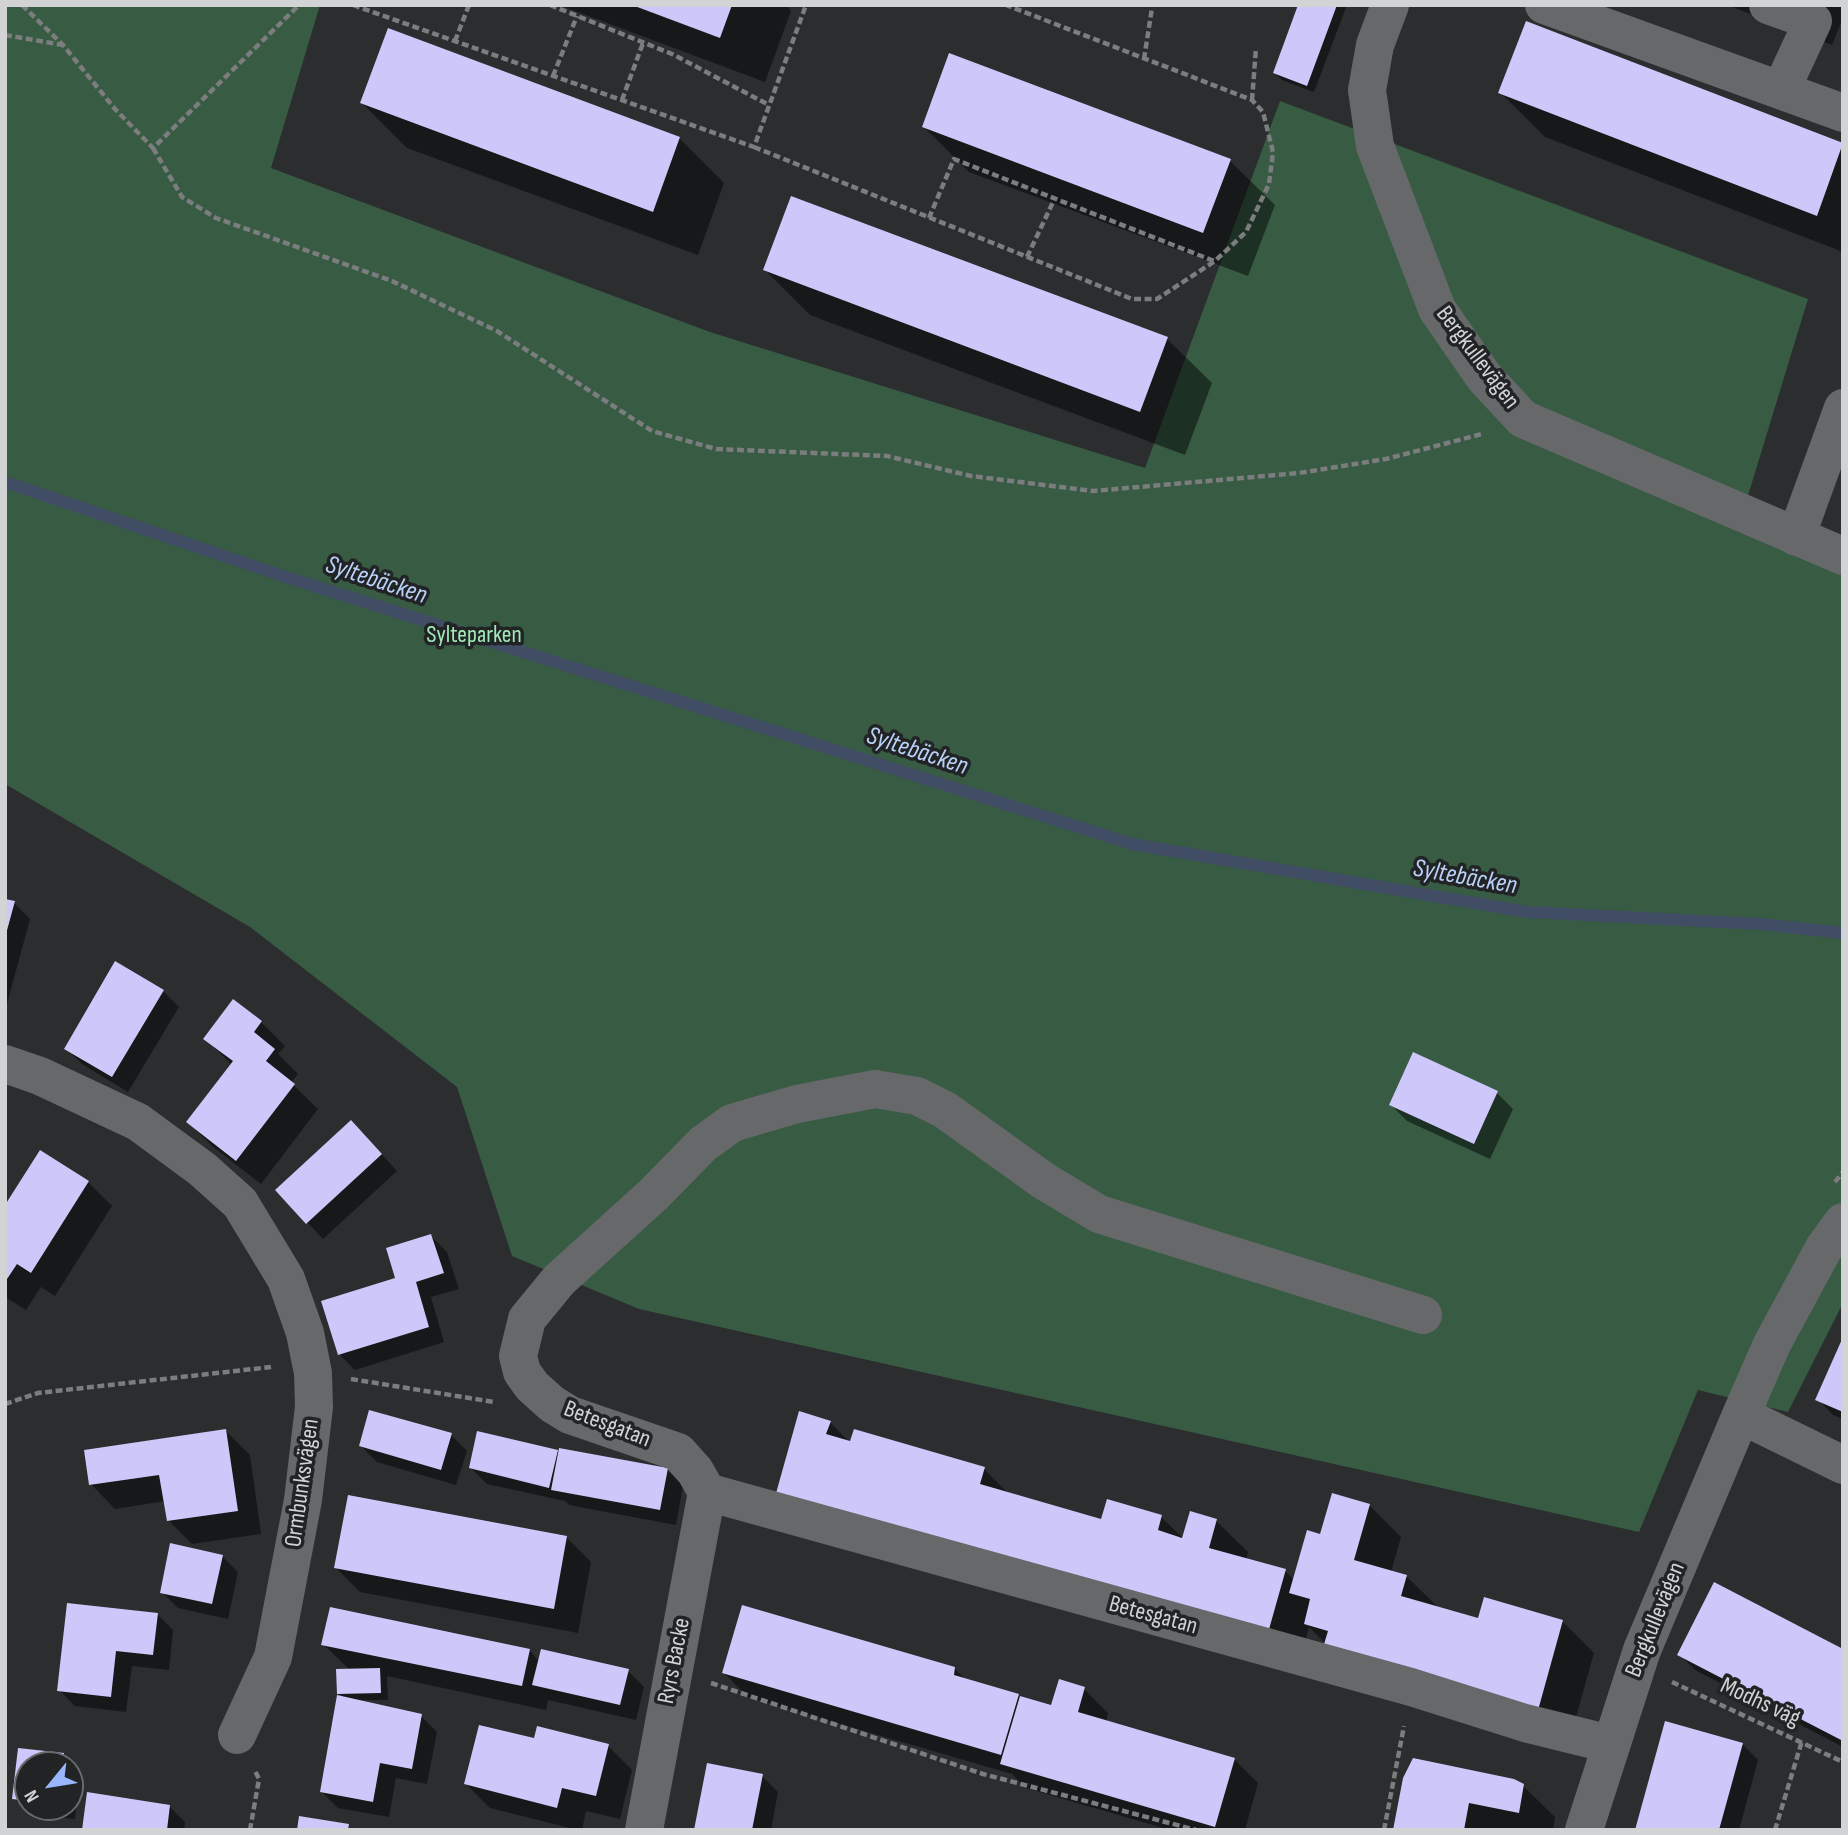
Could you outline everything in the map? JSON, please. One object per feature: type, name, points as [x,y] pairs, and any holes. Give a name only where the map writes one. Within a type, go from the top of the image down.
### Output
[{"type":"street","name":"Bergkullevägen","points":[[1390,5],[1375,45],[1367,90],[1375,146],[1437,309],[1485,377],[1522,419],[1843,556]]},
{"type":"street","points":[[1544,5],[1843,113]]},
{"type":"street","points":[[1768,5],[1813,21],[1781,90]]},
{"type":"street","points":[[1796,537],[1843,408]]},
{"type":"street","name":"Ormbunksvägen","points":[[5,1064],[40,1076],[138,1122],[202,1169],[240,1203],[286,1279],[305,1333],[313,1373],[312,1451],[273,1657],[237,1735]]},
{"type":"street","name":"Betesgatan","points":[[1423,1315],[1099,1214],[1044,1181],[945,1110],[917,1096],[875,1089],[797,1104],[732,1123],[703,1144],[653,1195],[559,1280],[527,1319],[518,1356],[522,1372],[538,1394],[570,1415],[678,1452],[695,1471],[707,1492],[1412,1688],[1525,1723],[1610,1744]]},
{"type":"street","name":"Bergkullevägen","points":[[1584,1830],[1642,1650],[1741,1415],[1772,1344],[1824,1248],[1843,1222]]},
{"type":"street","points":[[1741,1415],[1843,1465]]},
{"type":"street","name":"Ryrs Backe","points":[[644,1830],[707,1492]]},
{"type":"path","points":[[22,5],[63,45],[115,109],[153,148],[182,197],[216,218],[392,281],[497,331],[652,431],[716,449],[887,456],[971,477],[1093,491],[1299,472],[1386,459],[1472,438],[1522,419]]},
{"type":"path","points":[[153,148],[299,5]]},
{"type":"path","points":[[353,5],[754,147],[1132,299],[1157,299],[1215,261],[1246,232],[1269,184],[1273,152],[1263,112],[1252,100],[1006,5]]},
{"type":"path","points":[[455,41],[469,5]]},
{"type":"path","points":[[550,5],[643,43],[769,105]]},
{"type":"path","points":[[754,147],[806,5]]},
{"type":"path","points":[[1144,59],[1152,8]]},
{"type":"path","points":[[553,76],[577,16]]},
{"type":"path","points":[[5,35],[63,45]]},
{"type":"path","points":[[622,100],[643,43]]},
{"type":"path","points":[[1252,100],[1256,48]]},
{"type":"path","points":[[929,218],[954,159],[1215,261]]},
{"type":"path","points":[[1027,257],[1055,198]]},
{"type":"path","points":[[5,1404],[38,1393],[287,1365],[313,1373],[500,1403],[518,1403],[538,1394]]},
{"type":"path","points":[[673,1670],[983,1774],[1196,1830]]},
{"type":"path","name":"Modhs väg","points":[[1662,1677],[1843,1762]]},
{"type":"path","points":[[1384,1830],[1412,1688]]},
{"type":"path","points":[[237,1735],[259,1779],[250,1830]]},
{"type":"path","points":[[1775,1830],[1802,1741]]},
{"type":"green space","name":"Sylteparken","points":[[5,5],[320,5],[271,168],[710,332],[1145,468],[1280,101],[1808,299],[1747,499],[1843,538],[1843,1303],[1788,1412],[1698,1390],[1639,1532],[639,1309],[512,1256],[457,1087],[250,927],[5,784]]},
{"type":"building","points":[[632,5],[732,5],[720,38]]},
{"type":"building","points":[[1298,5],[1337,5],[1307,86],[1273,73]]},
{"type":"building","points":[[1526,21],[1843,143],[1817,216],[1498,93]]},
{"type":"building","points":[[388,28],[680,137],[653,212],[360,103]]},
{"type":"building","points":[[949,53],[1231,159],[1203,233],[922,127]]},
{"type":"building","points":[[791,196],[1168,337],[1140,412],[763,270]]},
{"type":"building","points":[[5,899],[15,901],[6,934],[5,934]]},
{"type":"building","points":[[115,961],[164,990],[112,1077],[64,1049]]},
{"type":"building","points":[[233,999],[262,1021],[254,1032],[275,1049],[266,1061],[295,1084],[236,1161],[186,1122],[233,1061],[203,1039]]},
{"type":"building","points":[[1413,1052],[1498,1091],[1474,1144],[1389,1105]]},
{"type":"building","points":[[351,1120],[382,1154],[306,1224],[275,1190]]},
{"type":"building","points":[[40,1150],[89,1181],[31,1273],[17,1264],[5,1282],[5,1205]]},
{"type":"building","points":[[431,1234],[444,1273],[416,1282],[429,1327],[338,1355],[321,1301],[395,1278],[386,1248]]},
{"type":"building","points":[[1843,1337],[1843,1412],[1815,1400]]},
{"type":"building","points":[[369,1410],[452,1433],[441,1470],[359,1446]]},
{"type":"building","points":[[799,1411],[831,1421],[826,1434],[850,1441],[854,1429],[985,1467],[980,1484],[1101,1519],[1107,1499],[1162,1515],[1158,1530],[1182,1538],[1190,1511],[1217,1519],[1209,1548],[1286,1569],[1266,1640],[773,1504]]},
{"type":"building","points":[[226,1429],[238,1511],[167,1521],[159,1475],[89,1485],[84,1450]]},
{"type":"building","points":[[477,1431],[558,1450],[549,1488],[469,1468]]},
{"type":"building","points":[[559,1448],[668,1468],[660,1510],[551,1490]]},
{"type":"building","points":[[1332,1493],[1370,1504],[1354,1560],[1407,1575],[1401,1596],[1478,1618],[1484,1597],[1563,1620],[1537,1714],[1321,1654],[1328,1631],[1304,1624],[1310,1599],[1289,1593],[1307,1530],[1320,1534]]},
{"type":"building","points":[[348,1495],[567,1536],[554,1609],[334,1568]]},
{"type":"building","points":[[170,1543],[223,1555],[212,1604],[160,1593]]},
{"type":"building","points":[[1714,1582],[1843,1649],[1843,1741],[1677,1655]]},
{"type":"building","points":[[67,1603],[158,1613],[153,1655],[116,1651],[111,1697],[57,1691]]},
{"type":"building","points":[[742,1605],[955,1667],[954,1675],[1019,1694],[1001,1755],[722,1673]]},
{"type":"building","points":[[330,1607],[530,1649],[522,1686],[321,1645]]},
{"type":"building","points":[[541,1649],[629,1669],[620,1705],[532,1685]]},
{"type":"building","points":[[380,1668],[381,1693],[337,1694],[336,1669]]},
{"type":"building","points":[[1059,1679],[1085,1687],[1078,1712],[1235,1758],[1215,1827],[1000,1764],[1020,1696],[1051,1705]]},
{"type":"building","points":[[337,1695],[422,1714],[412,1769],[380,1763],[373,1802],[320,1792]]},
{"type":"building","points":[[1665,1721],[1743,1743],[1719,1830],[1635,1830]]},
{"type":"building","points":[[479,1725],[534,1738],[537,1726],[609,1744],[596,1796],[562,1788],[557,1808],[464,1784]]},
{"type":"building","points":[[18,1748],[46,1751],[18,1751]]},
{"type":"building","points":[[1413,1758],[1514,1779],[1524,1784],[1519,1813],[1469,1803],[1464,1830],[1393,1830],[1403,1778]]},
{"type":"building","points":[[707,1763],[763,1774],[752,1830],[694,1830]]},
{"type":"building","points":[[87,1792],[170,1805],[167,1830],[82,1830]]},
{"type":"building","points":[[299,1816],[349,1824],[348,1830],[297,1830]]},
{"type":"waterway","name":"Syltebäcken","points":[[5,482],[289,578],[1132,844],[1527,912],[1760,924],[1843,933]]}]
